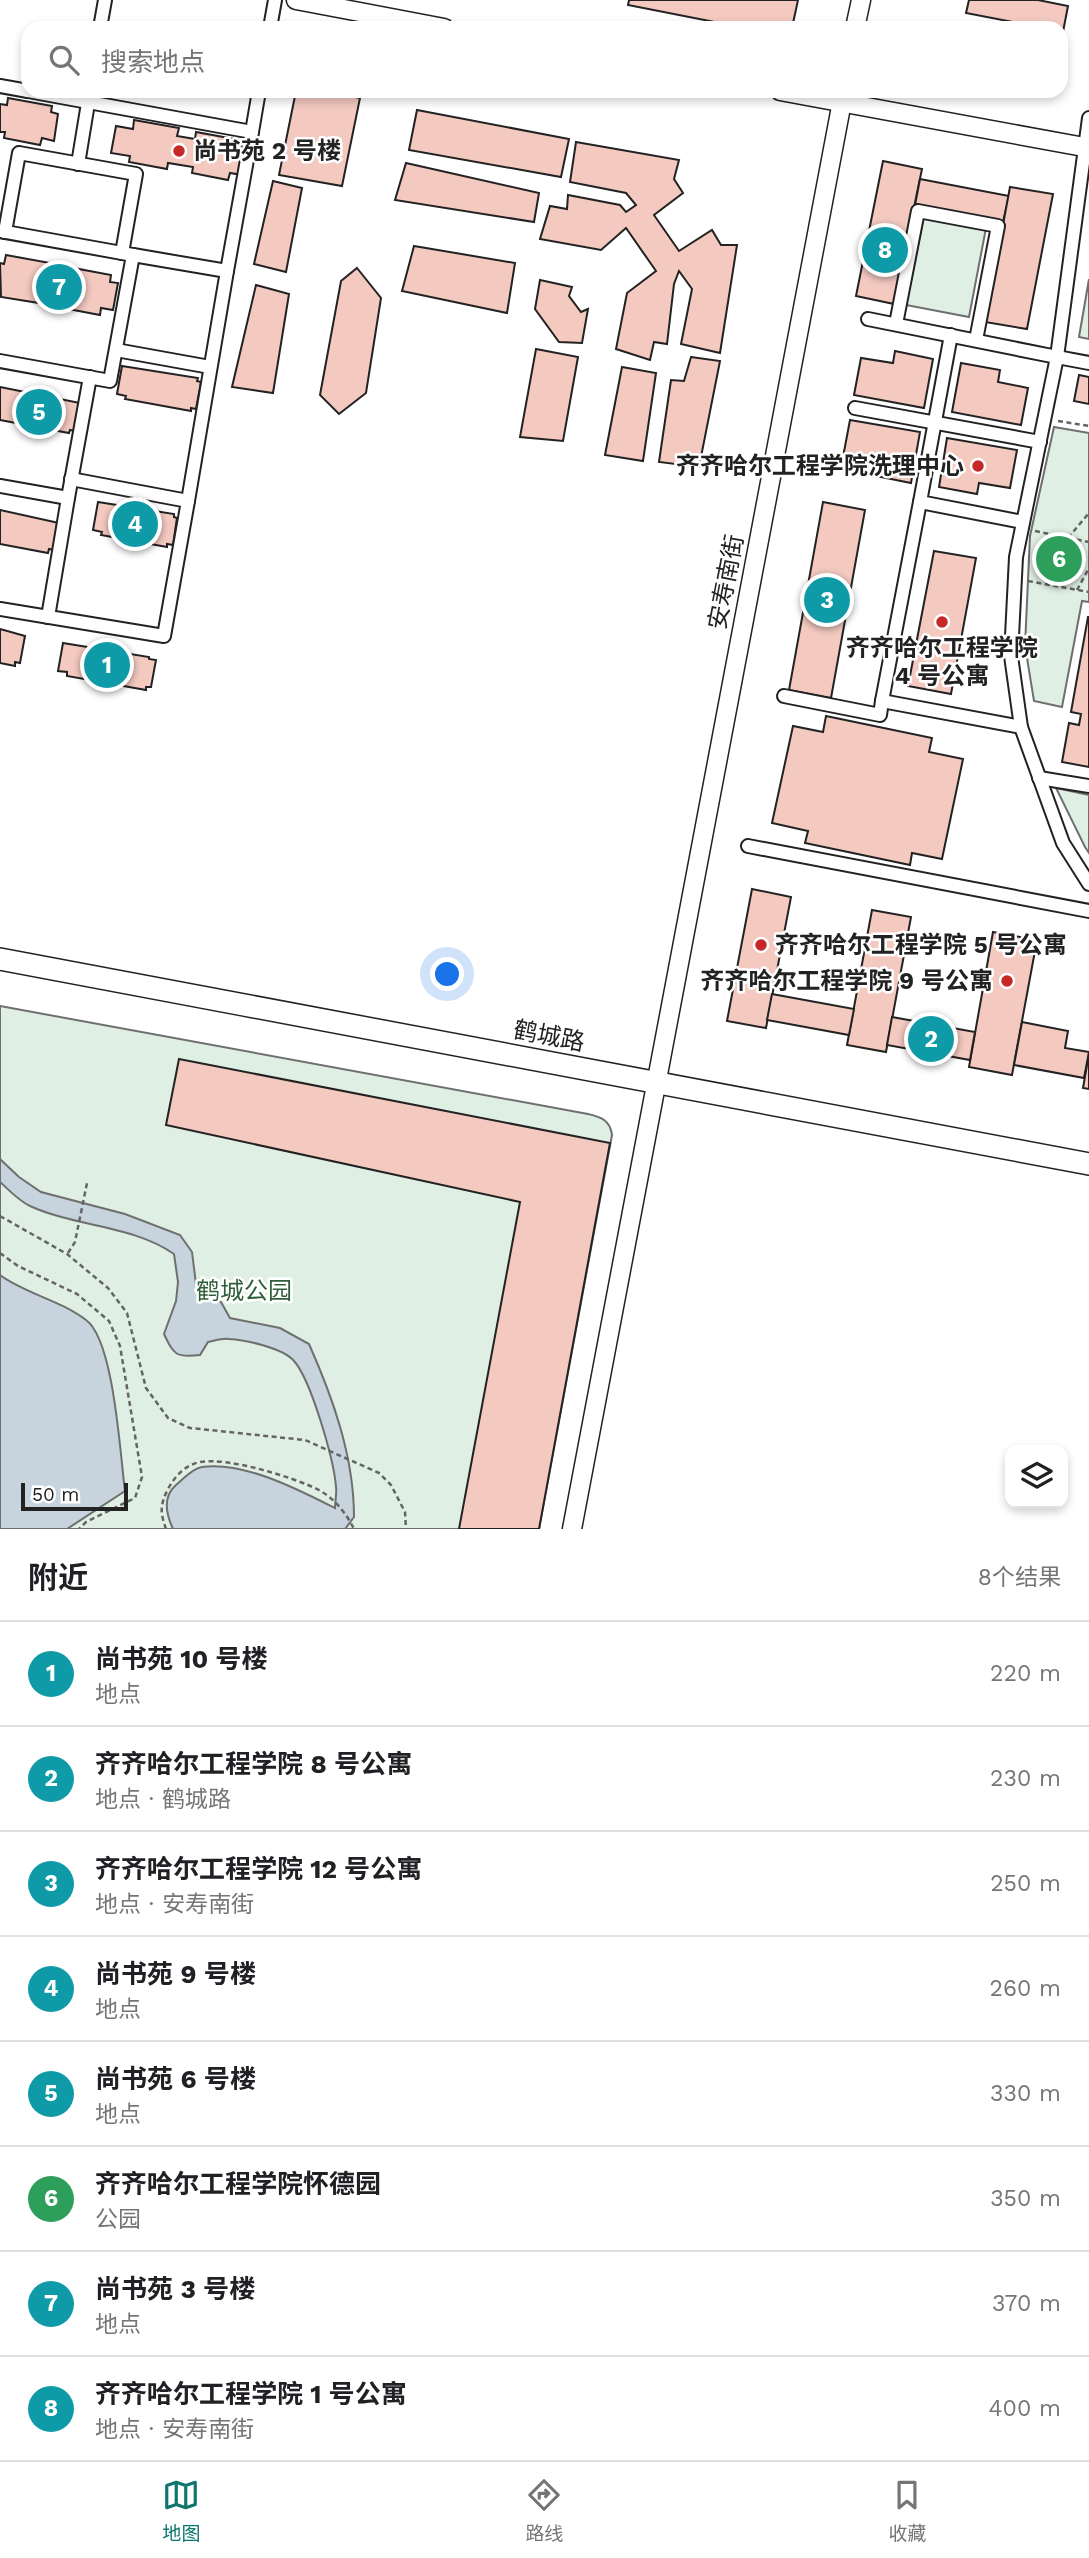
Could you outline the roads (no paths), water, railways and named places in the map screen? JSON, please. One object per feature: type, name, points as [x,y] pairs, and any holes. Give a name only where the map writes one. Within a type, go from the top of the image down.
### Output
[{"type":"main road","name":"鹤城路","points":[[0,959],[1089,1164]]},
{"type":"street","points":[[101,21],[105,0]]},
{"type":"street","points":[[271,21],[275,0]]},
{"type":"street","points":[[296,0],[407,21]]},
{"type":"street","points":[[856,21],[860,0]]},
{"type":"street","points":[[0,86],[21,90]]},
{"type":"street","points":[[78,164],[89,98]]},
{"type":"street","points":[[98,98],[252,132]]},
{"type":"street","points":[[0,609],[164,636],[258,98]]},
{"type":"street","name":"安寿南街","points":[[572,1529],[843,98]]},
{"type":"street","points":[[848,98],[1087,148]]},
{"type":"street","points":[[1089,118],[1057,357],[1016,557],[1011,656],[1021,727],[1063,843],[1089,884]]},
{"type":"street","points":[[0,361],[110,381],[116,350],[127,254],[136,174],[19,153],[2,231],[127,254],[227,271]]},
{"type":"street","points":[[896,324],[918,211],[998,226],[976,340]]},
{"type":"street","points":[[868,319],[1089,363]]},
{"type":"street","points":[[784,696],[880,715],[951,335]]},
{"type":"street","points":[[116,350],[211,367]]},
{"type":"street","points":[[48,617],[90,377]]},
{"type":"street","points":[[855,408],[1040,442]]},
{"type":"street","points":[[71,479],[188,501]]},
{"type":"street","points":[[0,486],[68,498]]},
{"type":"street","points":[[920,502],[1022,525]]},
{"type":"street","points":[[882,701],[1021,727]]},
{"type":"street","points":[[1039,778],[1089,786]]},
{"type":"street","points":[[748,846],[1089,911]]},
{"type":"place","name":"尚书苑 2 号楼","points":[[179,151]]},
{"type":"place","name":"齐齐哈尔工程学院 1 号公寓","points":[[885,250]]},
{"type":"place","name":"尚书苑 3 号楼","points":[[59,287]]},
{"type":"place","name":"尚书苑 6 号楼","points":[[39,412]]},
{"type":"place","name":"齐齐哈尔工程学院洗理中心","points":[[978,466]]},
{"type":"place","name":"尚书苑 9 号楼","points":[[135,524]]},
{"type":"place","name":"齐齐哈尔工程学院怀德园","points":[[1059,559]]},
{"type":"place","name":"齐齐哈尔工程学院 12 号公寓","points":[[827,600]]},
{"type":"place","name":"齐齐哈尔工程学院 4 号公寓","points":[[942,622]]},
{"type":"place","name":"尚书苑 10 号楼","points":[[107,665]]},
{"type":"place","name":"齐齐哈尔工程学院 5 号公寓","points":[[761,945]]},
{"type":"place","name":"齐齐哈尔工程学院 9 号公寓","points":[[1007,981]]},
{"type":"place","name":"齐齐哈尔工程学院 8 号公寓","points":[[931,1039]]},
{"type":"park label","name":"鹤城公园","points":[[244,1291]]}]
